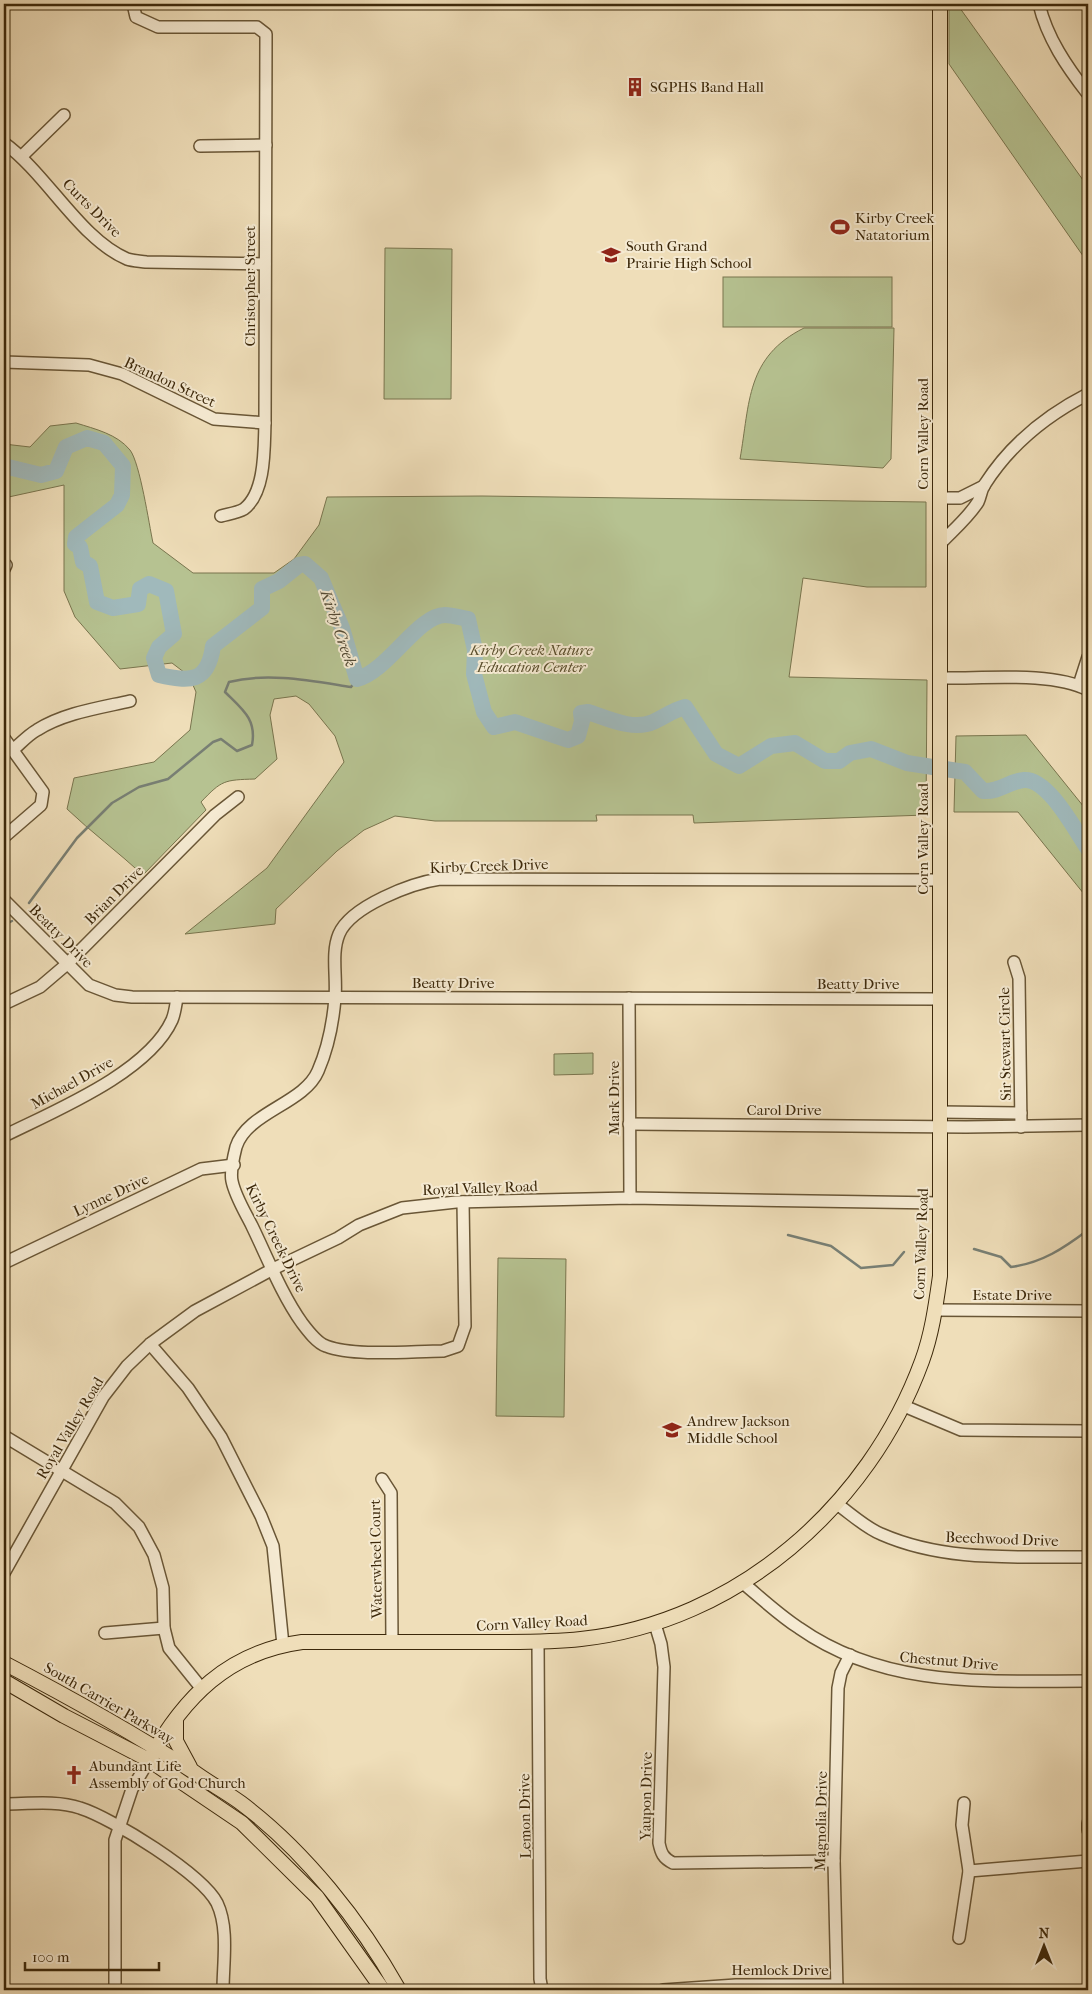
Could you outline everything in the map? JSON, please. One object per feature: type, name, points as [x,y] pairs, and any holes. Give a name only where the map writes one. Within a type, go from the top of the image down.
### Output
[{"type":"main road","name":"Corn Valley Road","points":[[149,1760],[176,1719],[202,1689],[223,1670],[245,1657],[283,1645],[302,1642],[538,1642],[582,1639],[655,1624],[694,1609],[743,1583],[799,1542],[837,1504],[877,1453],[904,1406],[922,1360],[935,1310],[940,1276],[940,4]]},
{"type":"main road","name":"South Carrier Parkway","points":[[4,1663],[90,1707],[156,1747],[241,1803],[314,1871],[384,1965],[399,1990]]},
{"type":"main road","name":"South Carrier Parkway","points":[[4,1681],[64,1716],[149,1760],[242,1823],[317,1897],[383,1990]]},
{"type":"main road","points":[[176,1719],[176,1741],[193,1772]]},
{"type":"street","name":"Christopher Street","points":[[133,4],[136,17],[158,27],[257,27],[266,34],[265,423],[262,471],[254,493],[244,508],[221,516]]},
{"type":"street","points":[[1039,4],[1044,25],[1068,69],[1088,94]]},
{"type":"street","points":[[22,156],[64,115]]},
{"type":"street","name":"Curts Drive","points":[[4,142],[22,156],[106,247],[129,260],[146,262],[266,264]]},
{"type":"street","points":[[200,146],[266,145]]},
{"type":"street","name":"Brandon Street","points":[[4,362],[89,365],[122,374],[214,418],[265,423]]},
{"type":"street","points":[[939,545],[978,501],[984,486],[1005,457],[1040,424],[1067,405],[1088,394]]},
{"type":"street","points":[[939,498],[960,498],[984,486]]},
{"type":"street","points":[[939,678],[1040,678],[1084,688],[1088,657]]},
{"type":"street","points":[[13,750],[36,731],[52,722],[88,710],[130,701]]},
{"type":"street","points":[[4,738],[43,792],[41,805],[4,837]]},
{"type":"street","name":"Brian Drive","points":[[4,1004],[40,986],[66,964],[215,815],[238,797]]},
{"type":"street","name":"Kirby Creek Drive","points":[[463,1202],[465,1326],[458,1346],[443,1351],[345,1351],[325,1346],[301,1322],[273,1269],[232,1180],[236,1147],[243,1134],[257,1120],[298,1094],[317,1074],[328,1042],[335,998],[336,948],[340,932],[351,920],[386,896],[409,886],[431,880],[522,878],[939,880]]},
{"type":"street","name":"Beatty Drive","points":[[4,900],[66,964],[90,985],[115,995],[335,998],[939,999]]},
{"type":"street","name":"Sir Stewart Circle","points":[[1014,962],[1019,978],[1021,1127]]},
{"type":"street","name":"Michael Drive","points":[[4,1136],[87,1096],[127,1070],[158,1040],[172,1020],[177,997]]},
{"type":"street","name":"Mark Drive","points":[[629,998],[630,1198]]},
{"type":"street","points":[[940,1119],[1021,1113]]},
{"type":"street","points":[[940,1119],[1021,1127],[1088,1125]]},
{"type":"street","name":"Carol Drive","points":[[629,1124],[940,1119]]},
{"type":"street","name":"Lynne Drive","points":[[4,1263],[201,1169],[234,1165]]},
{"type":"street","name":"Royal Valley Road","points":[[4,1573],[103,1397],[127,1366],[150,1344],[195,1311],[360,1225],[402,1208],[429,1203],[630,1198],[939,1203]]},
{"type":"street","name":"Estate Drive","points":[[935,1310],[1088,1311]]},
{"type":"street","points":[[150,1344],[188,1388],[216,1429],[261,1516],[274,1546],[283,1645]]},
{"type":"street","points":[[904,1406],[961,1430],[1088,1431]]},
{"type":"street","points":[[4,1436],[116,1503],[139,1527],[154,1555],[163,1588],[164,1628],[169,1648],[202,1689]]},
{"type":"street","name":"Waterwheel Court","points":[[382,1479],[391,1493],[392,1642]]},
{"type":"street","name":"Beechwood Drive","points":[[837,1504],[880,1534],[939,1553],[985,1556],[1088,1557]]},
{"type":"street","name":"Chestnut Drive","points":[[743,1583],[800,1629],[850,1656],[891,1670],[934,1678],[969,1681],[1088,1681]]},
{"type":"street","name":"Yaupon Drive","points":[[655,1624],[661,1644],[664,1667],[659,1843],[661,1853],[666,1860],[673,1862],[834,1861]]},
{"type":"street","points":[[105,1633],[164,1628]]},
{"type":"street","name":"Lemon Drive","points":[[538,1642],[540,1980],[542,1990]]},
{"type":"street","name":"Magnolia Drive","points":[[837,1988],[834,1861],[838,1688],[841,1673],[850,1656]]},
{"type":"street","name":"Corn Valley Road","points":[[115,1990],[115,1840],[132,1789],[149,1760]]},
{"type":"street","points":[[959,1938],[969,1871],[962,1824],[964,1803]]},
{"type":"street","points":[[4,1804],[80,1808],[118,1827],[172,1860],[209,1891],[217,1904],[223,1921],[223,1990]]},
{"type":"street","points":[[1088,1823],[1088,1830]]},
{"type":"street","points":[[969,1871],[1088,1861]]},
{"type":"street","name":"Hemlock Drive","points":[[663,1990],[736,1985],[837,1988]]},
{"type":"green space","points":[[949,4],[957,4],[1088,187],[1088,263],[949,64]]},
{"type":"green space","points":[[385,248],[452,249],[451,399],[384,399]]},
{"type":"green space","points":[[723,277],[892,277],[892,327],[723,327]]},
{"type":"green space","points":[[804,328],[894,328],[891,459],[883,468],[740,459],[749,400],[761,367],[771,353],[785,340]]},
{"type":"green space","name":"Kirby Creek Nature Education Center","points":[[76,423],[112,436],[125,444],[130,450],[141,480],[153,543],[193,573],[274,573],[294,559],[319,525],[327,497],[482,496],[926,502],[926,587],[867,587],[803,578],[789,677],[927,680],[926,815],[694,823],[693,815],[596,815],[597,821],[435,821],[395,816],[364,830],[337,851],[276,909],[275,924],[185,934],[267,868],[344,762],[335,736],[309,704],[296,696],[274,699],[270,715],[277,759],[255,779],[230,781],[214,789],[201,802],[206,810],[143,875],[67,809],[74,778],[154,762],[190,730],[196,692],[189,676],[172,663],[120,669],[75,617],[64,591],[64,485],[4,498],[4,444],[30,447],[50,426]]},
{"type":"green space","points":[[1026,735],[1088,812],[1088,899],[1018,812],[954,812],[956,736]]},
{"type":"green space","points":[[593,1053],[593,1074],[554,1075],[554,1054]]},
{"type":"green space","points":[[498,1258],[566,1259],[564,1417],[496,1416]]},
{"type":"waterway","name":"Kirby Creek","points":[[4,466],[41,475],[56,471],[66,447],[87,438],[104,443],[123,466],[122,495],[117,505],[76,537],[75,544],[80,547],[83,562],[90,566],[97,602],[113,608],[138,604],[140,589],[149,584],[166,591],[174,634],[159,647],[154,658],[159,675],[188,679],[202,673],[211,658],[213,646],[262,608],[262,589],[279,581],[299,565],[305,564],[321,578],[342,628],[357,679],[369,674],[380,666],[413,633],[435,617],[448,615],[468,619],[475,650],[474,674],[484,712],[494,727],[515,722],[568,740],[578,736],[582,721],[581,713],[588,712],[620,723],[637,725],[653,722],[685,707],[716,754],[739,766],[771,746],[795,743],[825,761],[839,761],[850,753],[871,749],[907,763],[965,772],[983,791],[995,790],[1024,780],[1033,782],[1042,787],[1051,796],[1088,849]]},
{"type":"waterway","points":[[29,903],[77,838],[112,803],[139,787],[168,779],[213,742],[221,739],[237,751],[252,745],[252,728],[247,715],[225,692],[229,682],[244,679],[274,678],[306,680],[351,687],[357,679]]},
{"type":"waterway","points":[[4,925],[12,921]]},
{"type":"waterway","points":[[974,1249],[1001,1257],[1011,1267],[1033,1262],[1052,1254],[1088,1230]]},
{"type":"waterway","points":[[788,1235],[831,1246],[861,1268],[893,1265],[904,1252]]},
{"type":"place","name":"SGPHS Band Hall","points":[[635,87]]},
{"type":"place","name":"Kirby Creek Natatorium","points":[[840,227]]},
{"type":"place","name":"South Grand Prairie High School","points":[[611,255]]},
{"type":"place","name":"Andrew Jackson Middle School","points":[[672,1430]]},
{"type":"place","name":"Abundant Life Assembly of God Church","points":[[74,1775]]}]
